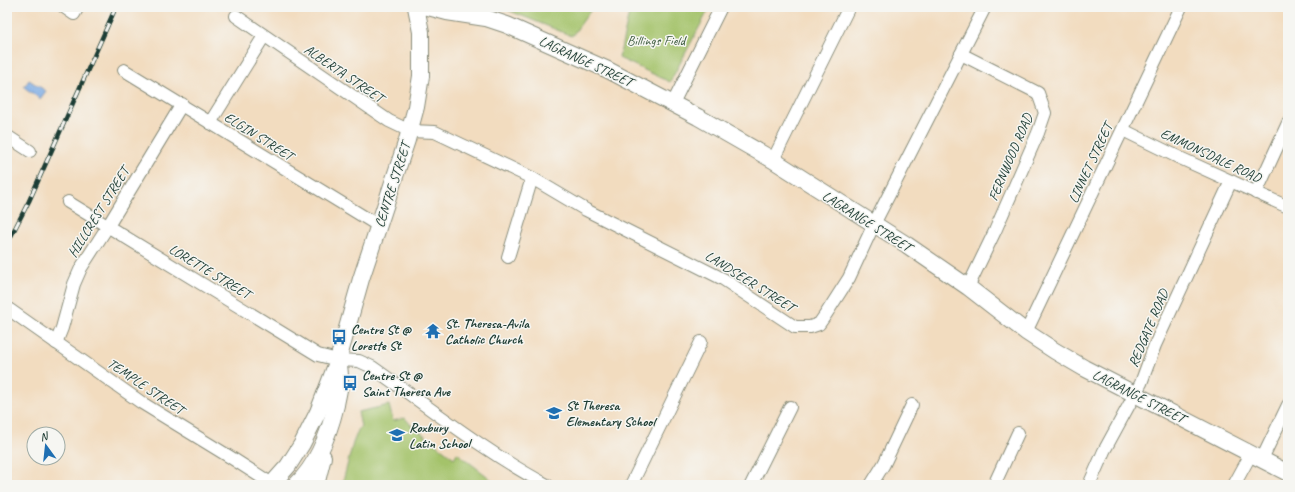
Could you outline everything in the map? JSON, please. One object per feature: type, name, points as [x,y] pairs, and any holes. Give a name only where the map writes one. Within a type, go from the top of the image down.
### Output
[{"type":"main road","name":"CENTRE STREET","points":[[272,485],[288,466],[310,429],[338,360],[353,307],[410,131],[421,76],[421,32],[416,7]]},
{"type":"main road","name":"LAGRANGE STREET","points":[[428,7],[447,12],[480,17],[507,25],[608,70],[673,103],[773,160],[907,245],[968,287],[1026,332],[1078,365],[1288,473]]},
{"type":"main road","name":"CENTRE STREET","points":[[296,485],[303,479],[326,439],[340,382],[338,360]]},
{"type":"main road","points":[[316,485],[326,439]]},
{"type":"street","points":[[64,7],[74,14],[78,7]]},
{"type":"street","points":[[673,103],[722,7]]},
{"type":"street","points":[[773,160],[849,7]]},
{"type":"street","name":"LANDSEER STREET","points":[[410,131],[435,132],[532,178],[586,210],[723,279],[795,327],[810,327],[819,324],[849,278],[874,224],[985,7]]},
{"type":"street","name":"LINNET STREET","points":[[1026,332],[1181,7]]},
{"type":"street","name":"ALBERTA STREET","points":[[236,16],[389,121],[410,131]]},
{"type":"street","points":[[210,123],[264,36]]},
{"type":"street","name":"FERNWOOD ROAD","points":[[961,54],[1038,93],[1045,113],[1038,134],[968,287]]},
{"type":"street","name":"ELGIN STREET","points":[[124,70],[182,104],[210,123],[379,226]]},
{"type":"street","name":"HILLCREST STREET","points":[[56,343],[77,276],[182,104]]},
{"type":"street","points":[[1256,193],[1288,123]]},
{"type":"street","name":"EMMONSDALE ROAD","points":[[1123,130],[1288,207]]},
{"type":"street","points":[[7,136],[30,151]]},
{"type":"street","points":[[508,257],[532,178]]},
{"type":"street","name":"REDGATE ROAD","points":[[1089,485],[1104,451],[1141,383],[1155,345],[1231,181]]},
{"type":"street","name":"LORETTE STREET","points":[[68,202],[318,355],[338,360],[359,361],[372,367],[465,434],[519,470],[547,485]]},
{"type":"street","name":"TEMPLE STREET","points":[[7,308],[142,403],[230,457],[272,485]]},
{"type":"street","points":[[631,485],[701,342]]},
{"type":"street","points":[[871,485],[884,464],[912,405]]},
{"type":"street","points":[[1234,485],[1257,456],[1288,405]]},
{"type":"street","points":[[751,485],[790,407]]},
{"type":"street","points":[[994,485],[1018,433]]},
{"type":"green space","points":[[500,7],[593,7],[572,36]]},
{"type":"green space","name":"Billings Field","points":[[610,7],[710,7],[670,82],[619,58],[629,13]]},
{"type":"green space","name":"Roxbury Latin School","points":[[389,405],[393,421],[405,418],[411,425],[454,458],[457,453],[497,485],[342,485],[353,443],[359,428],[361,427],[358,412]]},
{"type":"water","points":[[29,80],[46,91],[40,99],[24,87]]},
{"type":"railway","points":[[7,244],[29,201],[116,7]]},
{"type":"place","name":"St. Theresa-Avila Catholic Church","points":[[433,331]]},
{"type":"place","name":"Centre St @ Lorette St","points":[[339,337]]},
{"type":"place","name":"Centre St @ Saint Theresa Ave","points":[[350,383]]},
{"type":"place","name":"St Theresa Elementary School","points":[[554,413]]},
{"type":"place","name":"Roxbury Latin School","points":[[397,435]]}]
